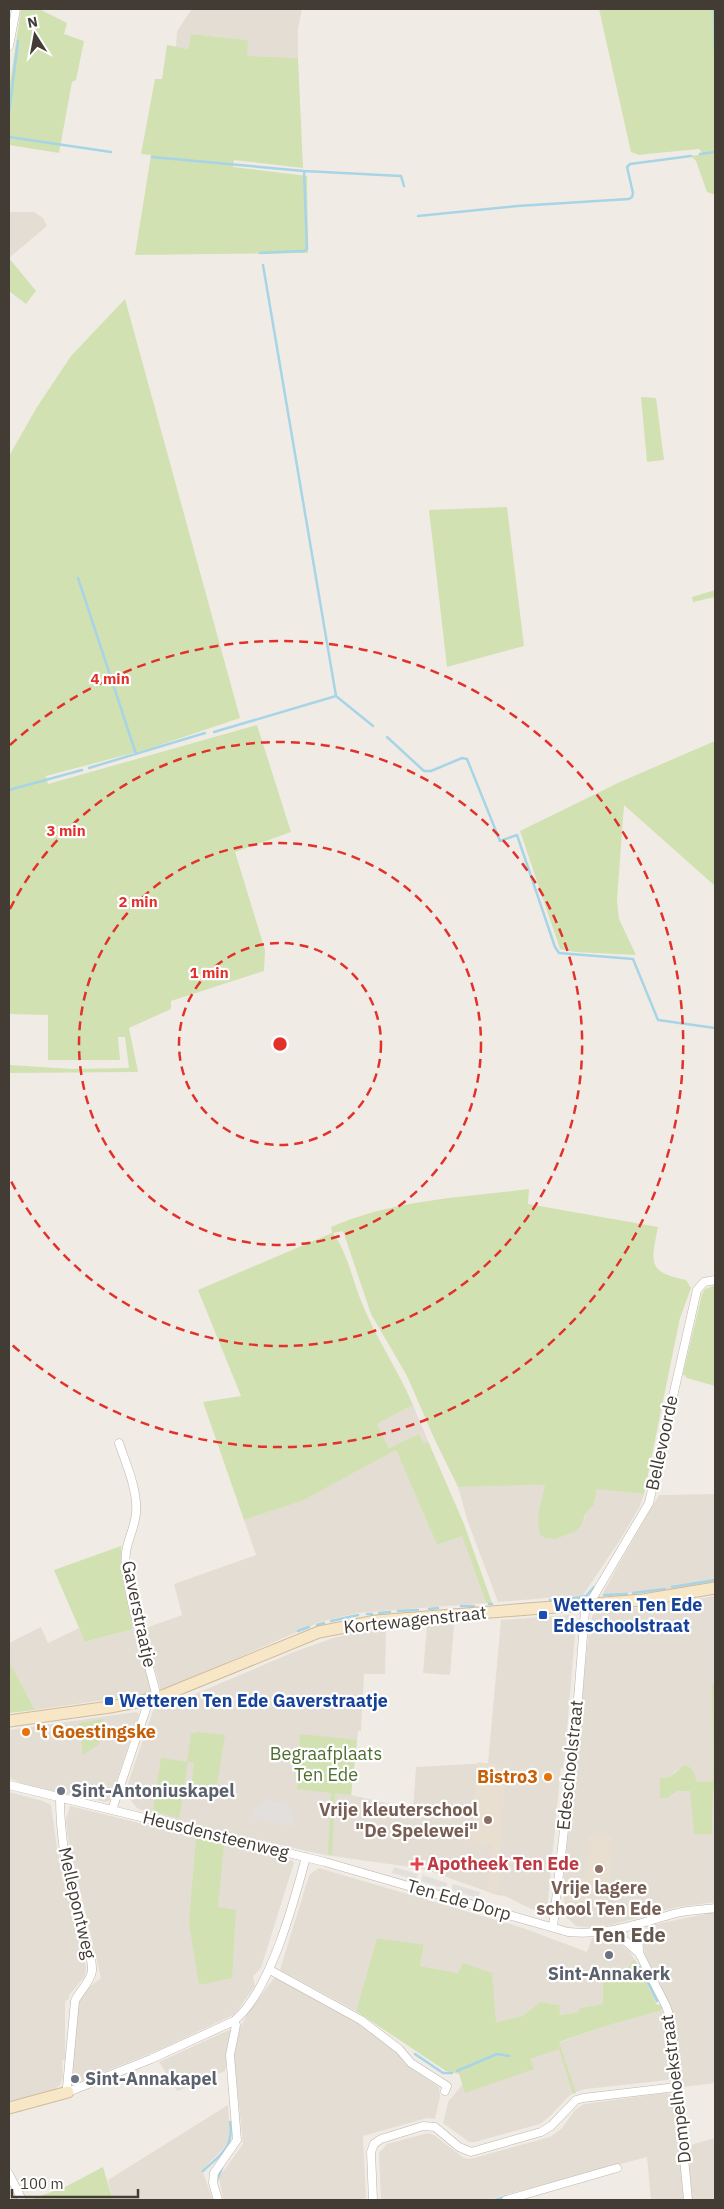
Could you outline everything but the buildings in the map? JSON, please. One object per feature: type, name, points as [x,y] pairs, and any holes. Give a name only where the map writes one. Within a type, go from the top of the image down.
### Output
[{"type":"street","points":[[9,46],[16,9]]},
{"type":"street","name":"Bellevoorde","points":[[590,1605],[649,1503],[697,1290],[704,1282],[715,1280]]},
{"type":"street","name":"Gaverstraatje","points":[[119,1443],[135,1495],[136,1514],[125,1548],[126,1568],[153,1699]]},
{"type":"street","name":"Kortewagenstraat","points":[[9,1721],[153,1699],[319,1632],[343,1626],[376,1621],[590,1605],[655,1598],[715,1588]]},
{"type":"street","name":"Edeschoolstraat","points":[[553,1927],[576,1724],[585,1611],[590,1605]]},
{"type":"street","points":[[112,1810],[153,1699]]},
{"type":"street","name":"Heusdensteenweg","points":[[9,1785],[306,1857]]},
{"type":"street","name":"Mellepontweg","points":[[60,1797],[62,1845],[72,1894],[92,1966],[89,1982],[79,1991],[74,2001],[68,2092]]},
{"type":"street","points":[[9,2108],[68,2092],[151,2059],[241,2016],[270,1970],[306,1857]]},
{"type":"street","name":"Ten Ede Dorp","points":[[306,1857],[568,1932],[586,1934],[614,1931],[679,1913],[715,1908]]},
{"type":"street","name":"Dompelhoekstraat","points":[[638,1924],[639,1953]]},
{"type":"street","name":"Dompelhoekstraat","points":[[614,1931],[639,1953],[666,2006],[671,2020],[688,2200]]},
{"type":"street","points":[[270,1970],[361,2020],[399,2049],[411,2063],[447,2086],[445,2091]]},
{"type":"street","points":[[218,2200],[213,2183],[214,2173],[237,2140],[230,2055],[236,2025],[234,2021]]},
{"type":"street","points":[[373,2200],[372,2152],[374,2144],[381,2139],[423,2126],[436,2127],[459,2147],[471,2152],[540,2132],[552,2126],[576,2100],[677,2087]]},
{"type":"street","points":[[506,2200],[617,2168]]},
{"type":"street","points":[[9,2174],[22,2200]]},
{"type":"shaded area","points":[[192,9],[302,9],[298,29],[298,58],[246,56],[248,40],[191,34],[188,49],[176,47],[177,31]]},
{"type":"shaded area","points":[[9,212],[34,212],[43,218],[47,226],[9,258]]},
{"type":"shaded area","points":[[413,1405],[428,1441],[424,1444],[419,1434],[389,1448],[377,1424]]},
{"type":"shaded area","points":[[396,1450],[437,1545],[462,1536],[486,1603],[357,1613],[320,1622],[161,1691],[143,1629],[182,1615],[174,1584],[256,1555],[244,1520],[302,1501]]},
{"type":"shaded area","points":[[546,1485],[542,1500],[556,1539],[574,1532],[585,1518],[586,1513],[594,1505],[597,1488],[644,1494],[640,1506],[622,1537],[583,1595],[498,1602],[468,1522],[458,1487]]},
{"type":"shaded area","points":[[715,1494],[715,1582],[672,1589],[604,1595],[603,1593],[659,1495]]},
{"type":"shaded area","points":[[715,1596],[715,1684],[712,1685],[713,1781],[697,1782],[678,1769],[670,1777],[660,1778],[671,1796],[678,1791],[690,1791],[712,1834],[713,1790],[715,1790],[715,1902],[678,1907],[611,1925],[592,1928],[576,1926],[564,1915],[564,1875],[589,1629],[593,1614]]},
{"type":"shaded area","points":[[569,1615],[576,1622],[565,1754],[563,1768],[561,1768],[547,1910],[531,1909],[505,1896],[497,1895],[424,1869],[325,1855],[210,1829],[138,1809],[128,1797],[127,1786],[153,1711],[157,1707],[188,1697],[294,1652],[333,1638],[364,1631],[386,1631],[385,1674],[364,1674],[361,1731],[358,1731],[351,1795],[413,1809],[416,1767],[488,1763],[501,1620]]},
{"type":"shaded area","points":[[454,1624],[450,1675],[423,1673],[427,1626]]},
{"type":"shaded area","points":[[41,1627],[48,1643],[79,1628],[86,1642],[133,1629],[153,1693],[35,1710],[9,1661],[9,1643]]},
{"type":"shaded area","points":[[136,1712],[139,1714],[110,1800],[106,1802],[28,1786],[9,1778],[9,1730]]},
{"type":"shaded area","name":"Vrije kleuterschool \"De Spelewei\"","points":[[477,1762],[506,1766],[497,1895],[488,1891],[492,1845],[471,1843]]},
{"type":"shaded area","points":[[9,1792],[51,1805],[57,1848],[86,1968],[85,1976],[70,1994],[68,2000],[65,2001],[65,2060],[62,2060],[63,2077],[60,2085],[51,2092],[9,2101]]},
{"type":"shaded area","points":[[267,1800],[286,1803],[295,1819],[294,1827],[253,1818],[253,1809]]},
{"type":"shaded area","points":[[70,1806],[293,1861],[294,1863],[261,1968],[253,1976],[255,1986],[235,2014],[159,2050],[76,2083],[72,2081],[72,2072],[78,2001],[88,1988],[101,1978],[68,1840],[66,1819]]},
{"type":"shaded area","name":"Vrije lagere school Ten Ede","points":[[589,1835],[612,1836],[609,1899],[582,1901],[581,1903],[565,1902],[566,1879],[587,1878]]},
{"type":"shaded area","points":[[394,1867],[418,1874],[416,1880],[392,1873]]},
{"type":"shaded area","points":[[319,1868],[523,1928],[587,1952],[592,1938],[612,1937],[630,1952],[634,1959],[625,1973],[620,1976],[608,1973],[603,1976],[603,2004],[580,2008],[580,2012],[559,2015],[559,2005],[541,2002],[522,2016],[496,2022],[463,1963],[458,1973],[420,1966],[424,1946],[377,1938],[356,2011],[280,1970],[310,1874]]},
{"type":"shaded area","points":[[423,1875],[447,1883],[446,1889],[421,1881]]},
{"type":"shaded area","points":[[453,1884],[480,1892],[478,1898],[451,1890]]},
{"type":"shaded area","points":[[715,1912],[715,2083],[683,2087],[674,2019],[645,1955],[642,1933],[645,1928],[652,1925]]},
{"type":"shaded area","points":[[275,1977],[331,2005],[369,2029],[394,2048],[405,2064],[439,2087],[440,2097],[435,2119],[427,2118],[363,2136],[366,2198],[358,2200],[223,2200],[219,2177],[243,2144],[234,2055],[240,2028],[250,2009]]},
{"type":"shaded area","points":[[662,2008],[670,2077],[668,2080],[586,2089],[576,2092],[569,2096],[540,2124],[475,2142],[469,2142],[443,2123],[448,2102],[463,2084],[515,2058],[606,2026],[660,2011]]},
{"type":"shaded area","points":[[229,2030],[231,2031],[225,2071],[177,2091],[159,2062]]},
{"type":"shaded area","points":[[666,2093],[674,2096],[675,2101],[685,2200],[651,2200],[647,2157],[490,2200],[381,2200],[379,2153],[387,2144],[428,2133],[434,2135],[464,2158],[470,2159],[550,2137],[562,2128],[575,2110],[584,2104]]},
{"type":"shaded area","points":[[228,2105],[230,2139],[227,2145],[202,2170],[213,2200],[113,2200],[108,2180]]},
{"type":"shaded area","points":[[715,2138],[715,2200],[692,2200],[687,2146]]},
{"type":"green space","points":[[21,9],[39,9],[67,23],[64,34],[84,41],[76,80],[72,82],[59,153],[9,145],[9,90]]},
{"type":"green space","points":[[599,9],[715,9],[715,195],[707,192],[696,161],[691,156],[704,154],[699,149],[639,155],[631,152]]},
{"type":"green space","points":[[191,34],[248,40],[247,56],[298,58],[303,168],[234,160],[233,167],[307,176],[308,253],[135,255],[151,155],[141,154],[155,79],[162,79],[167,45],[188,49]]},
{"type":"green space","points":[[9,258],[36,291],[26,304],[9,291]]},
{"type":"green space","points":[[125,299],[240,718],[148,749],[46,776],[48,784],[257,725],[291,832],[235,852],[265,950],[264,971],[171,1001],[171,1009],[129,1028],[138,1072],[9,1073],[9,1065],[73,1069],[129,1068],[125,1037],[118,1037],[120,1060],[48,1060],[48,1015],[9,1014],[9,456],[37,407],[71,356]]},
{"type":"green space","points":[[641,397],[656,398],[664,460],[647,462]]},
{"type":"green space","points":[[507,507],[524,646],[447,667],[429,510]]},
{"type":"green space","points":[[715,590],[715,597],[693,602],[692,597]]},
{"type":"green space","points":[[715,741],[715,886],[624,805],[617,900],[619,919],[636,955],[576,952],[560,949],[520,831],[620,782]]},
{"type":"green space","points":[[529,1189],[528,1204],[658,1227],[654,1249],[655,1264],[664,1273],[686,1280],[691,1288],[680,1318],[644,1494],[597,1489],[594,1505],[586,1513],[581,1526],[574,1532],[556,1539],[545,1538],[540,1534],[538,1522],[545,1485],[458,1487],[407,1376],[371,1314],[343,1231],[333,1233],[347,1260],[360,1299],[413,1405],[377,1424],[389,1448],[419,1434],[424,1444],[428,1441],[464,1524],[492,1603],[486,1603],[462,1536],[437,1545],[396,1450],[302,1501],[244,1520],[203,1402],[241,1396],[198,1290],[332,1233],[331,1227],[354,1218],[403,1205],[453,1197]]},
{"type":"green space","points":[[715,1285],[715,1386],[687,1378],[683,1374],[702,1294],[705,1289]]},
{"type":"green space","points":[[121,1546],[123,1582],[133,1629],[85,1642],[54,1570]]},
{"type":"green space","points":[[9,1661],[35,1710],[9,1713]]},
{"type":"green space","points":[[712,1684],[715,1684],[715,1790],[713,1790],[712,1834],[694,1834],[690,1791],[678,1791],[667,1798],[660,1798],[660,1778],[670,1777],[684,1765],[691,1769],[697,1782],[713,1781]]},
{"type":"green space","points":[[104,1719],[99,1744],[83,1755],[79,1723]]},
{"type":"green space","points":[[197,1732],[225,1735],[216,1791],[191,1787],[194,1763],[188,1762],[179,1818],[153,1811],[161,1758],[187,1762],[191,1734]]},
{"type":"green space","name":"Begraafplaats Ten Ede","points":[[300,1734],[357,1740],[351,1795],[335,1793],[332,1855],[328,1854],[331,1793],[297,1789]]},
{"type":"green space","points":[[196,1838],[224,1845],[218,1907],[236,1910],[232,1978],[199,1985],[189,1923]]},
{"type":"green space","points":[[377,1938],[424,1945],[420,1966],[458,1973],[463,1963],[492,1973],[496,2022],[522,2016],[541,2002],[559,2005],[560,2015],[579,2012],[580,2008],[603,2004],[603,1976],[608,1973],[620,1976],[625,1973],[634,1959],[657,2005],[661,2004],[662,2008],[660,2011],[606,2026],[559,2042],[576,2093],[573,2094],[559,2049],[530,2059],[534,2069],[465,2093],[459,2074],[446,2071],[356,2011]]},
{"type":"green space","points":[[103,2167],[113,2200],[30,2200],[67,2186]]},
{"type":"waterway","points":[[714,9],[715,56]]},
{"type":"waterway","points":[[9,113],[18,41]]},
{"type":"waterway","points":[[9,137],[111,152]]},
{"type":"waterway","points":[[700,154],[715,152]]},
{"type":"waterway","points":[[418,216],[517,206],[629,199],[633,193],[627,167],[630,164],[691,156]]},
{"type":"waterway","points":[[152,157],[304,171],[401,176],[404,186]]},
{"type":"waterway","points":[[260,253],[304,251],[307,249],[304,171]]},
{"type":"waterway","points":[[263,265],[336,696]]},
{"type":"waterway","points":[[78,578],[136,754]]},
{"type":"waterway","points":[[214,732],[336,696],[373,726]]},
{"type":"waterway","points":[[89,768],[205,733]]},
{"type":"waterway","points":[[387,737],[424,771],[431,771],[462,758],[467,759],[500,841],[517,835],[555,947],[559,953],[633,959],[658,1020],[715,1028]]},
{"type":"waterway","points":[[9,790],[82,770]]},
{"type":"waterway","points":[[672,1587],[715,1580]]},
{"type":"waterway","points":[[573,1598],[586,1596],[594,1587]]},
{"type":"waterway","points":[[633,1593],[665,1589]]},
{"type":"waterway","points":[[604,1595],[627,1594]]},
{"type":"waterway","points":[[550,1600],[567,1598]]},
{"type":"waterway","points":[[461,1606],[474,1606]]},
{"type":"waterway","points":[[429,1609],[438,1608]]},
{"type":"waterway","points":[[398,1611],[418,1610]]},
{"type":"waterway","points":[[379,1613],[390,1612]]},
{"type":"waterway","points":[[367,1614],[372,1614]]},
{"type":"waterway","points":[[331,1621],[358,1615]]},
{"type":"waterway","points":[[317,1625],[324,1623]]},
{"type":"waterway","points":[[298,1631],[309,1627]]},
{"type":"waterway","points":[[640,1967],[657,2001]]},
{"type":"waterway","points":[[415,2054],[443,2073],[452,2073]]},
{"type":"waterway","points":[[457,2071],[497,2054],[509,2056]]},
{"type":"waterway","points":[[203,2171],[225,2150],[230,2138],[230,2122]]},
{"type":"waterway","points":[[217,2180],[222,2168]]},
{"type":"waterway","points":[[495,2200],[507,2196]]},
{"type":"place","name":"Wetteren Ten Ede Edeschoolstraat","points":[[543,1615]]},
{"type":"place","name":"Wetteren Ten Ede Gaverstraatje","points":[[109,1701]]},
{"type":"place","name":"'t Goestingske","points":[[26,1732]]},
{"type":"place","name":"Bistro3","points":[[548,1777]]},
{"type":"place","name":"Sint-Antoniuskapel","points":[[61,1791]]},
{"type":"place","name":"Vrije kleuterschool \"De Spelewei\"","points":[[488,1820]]},
{"type":"place","name":"Apotheek Ten Ede","points":[[417,1864]]},
{"type":"place","name":"Vrije lagere school Ten Ede","points":[[599,1869]]},
{"type":"place","name":"Sint-Annakerk","points":[[609,1955]]},
{"type":"place","name":"Sint-Annakapel","points":[[75,2079]]},
{"type":"district","name":"Ten Ede","points":[[629,1935]]}]
